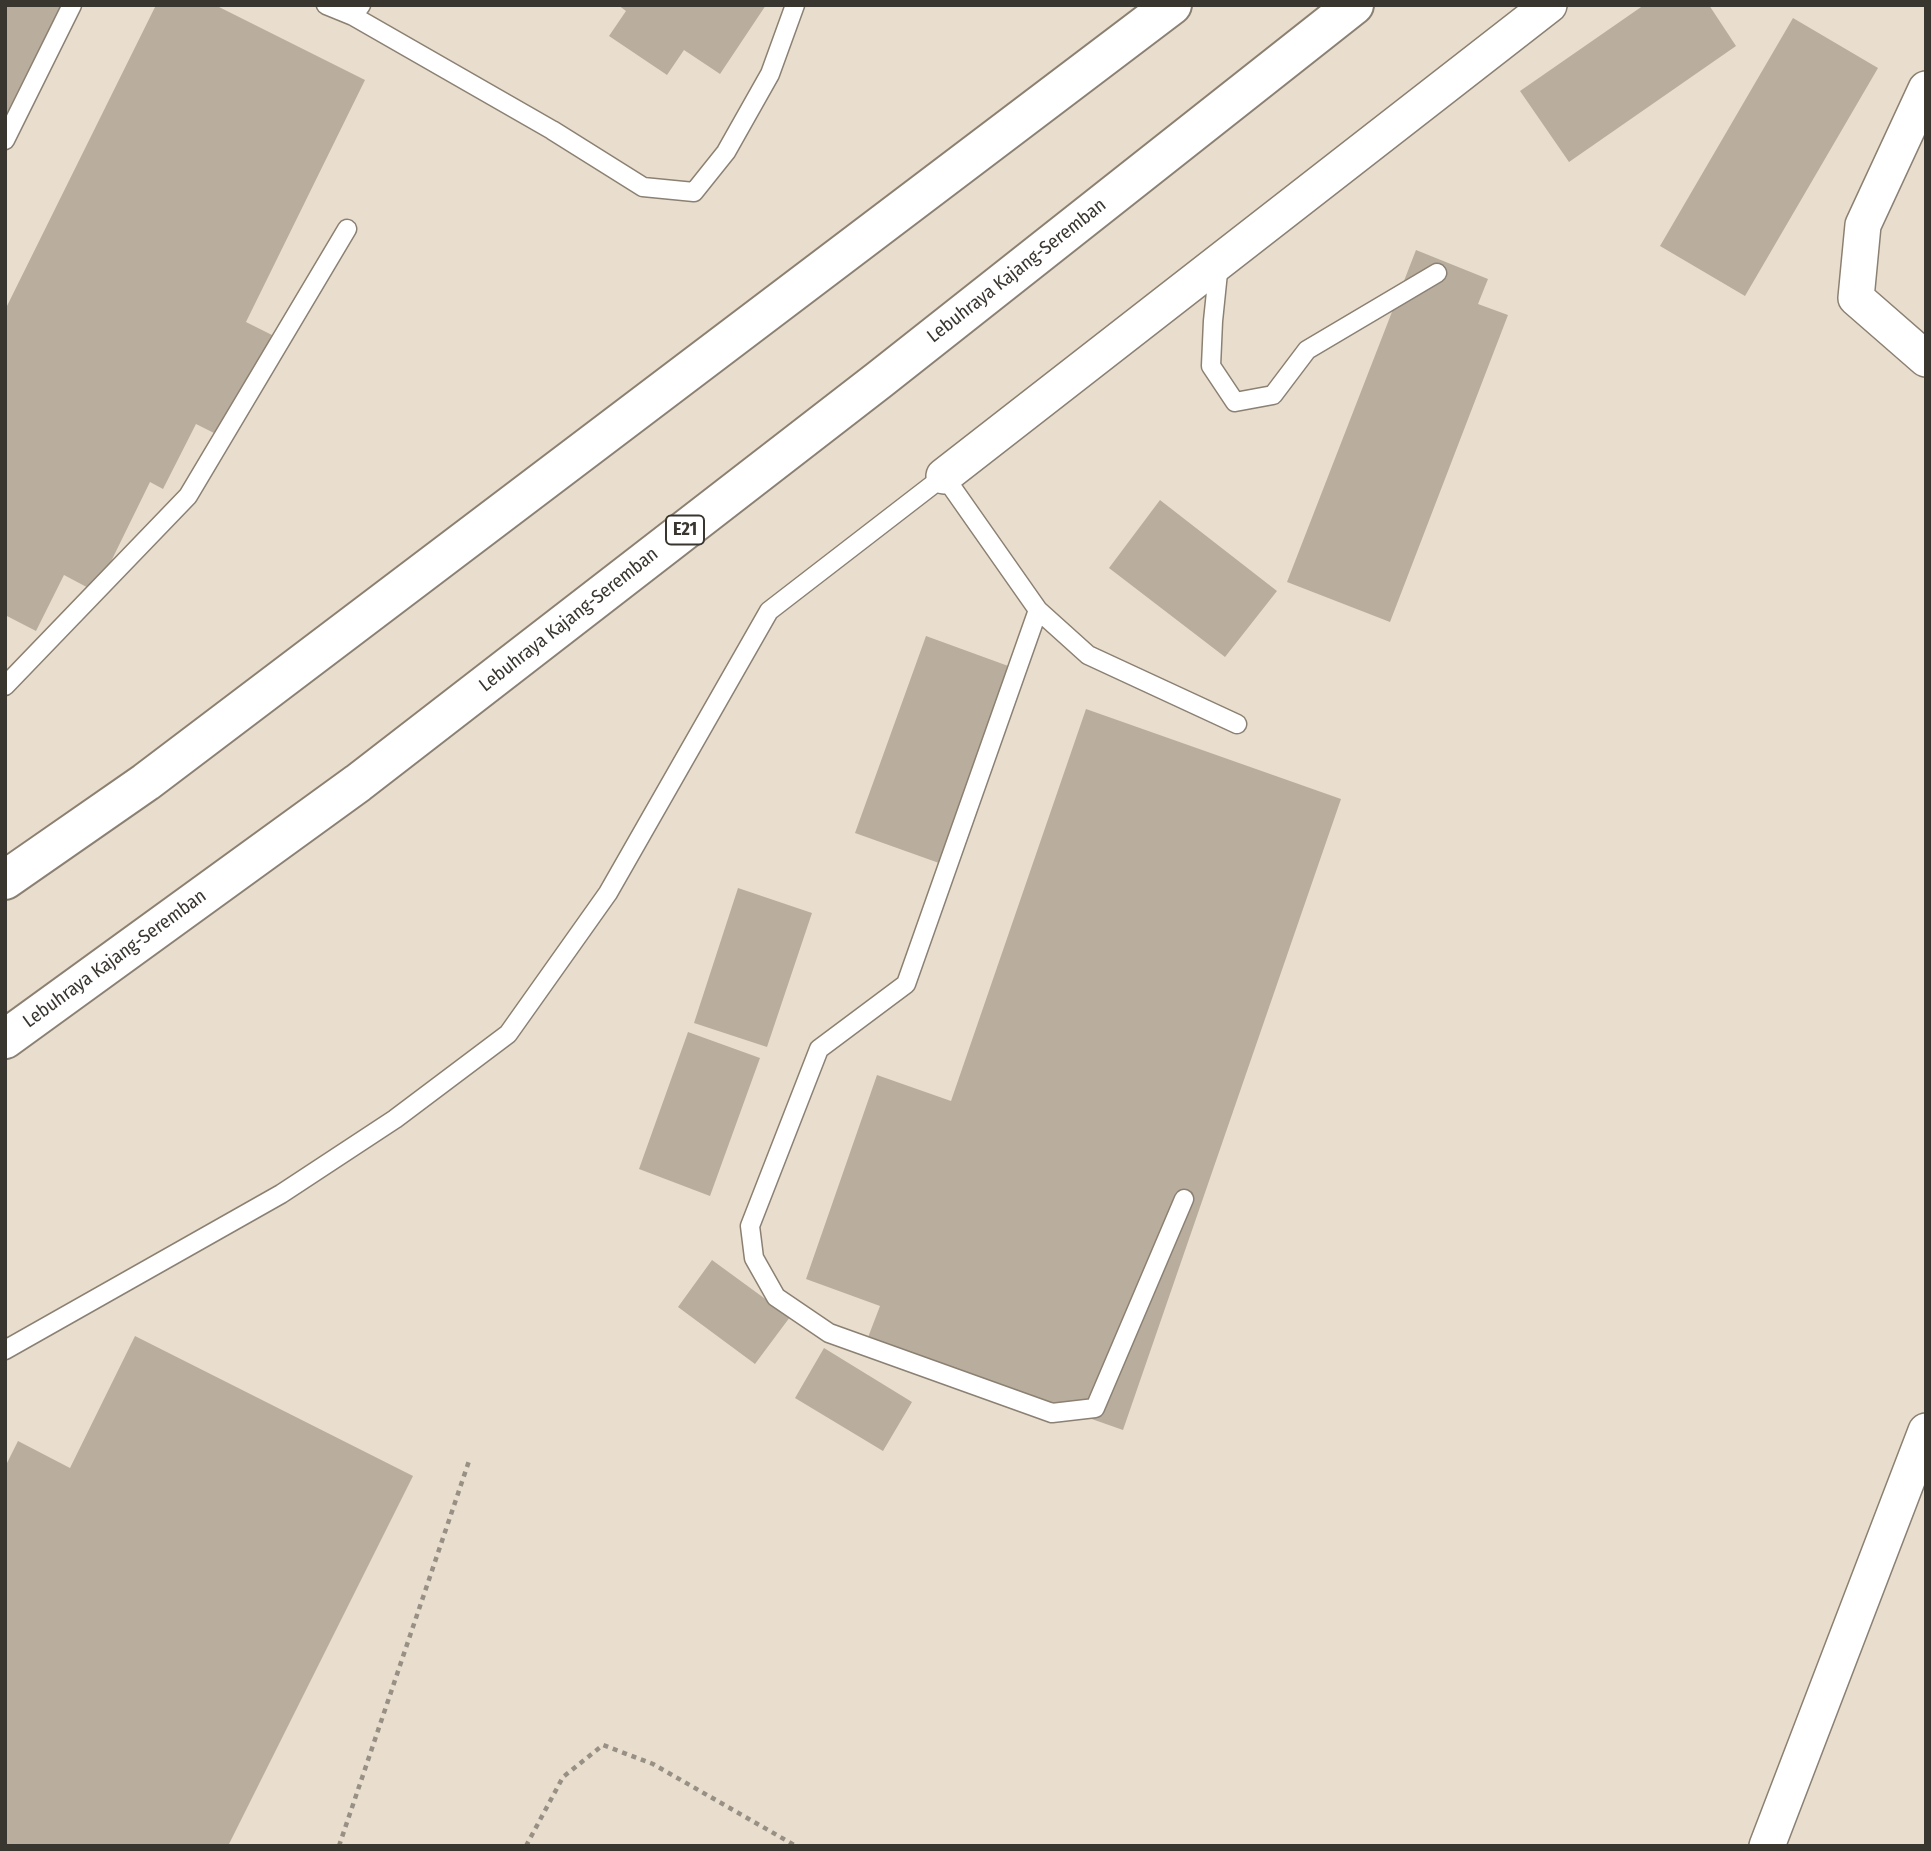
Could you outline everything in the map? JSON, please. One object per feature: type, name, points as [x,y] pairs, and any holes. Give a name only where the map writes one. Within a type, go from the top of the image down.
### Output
[{"type":"highway","points":[[5,880],[146,782],[1172,5]]},
{"type":"highway","name":"Lebuhraya Kajang-Seremban","points":[[5,1039],[358,783],[879,380],[1354,5]]},
{"type":"street","points":[[944,476],[1549,5]]},
{"type":"street","points":[[1926,89],[1863,225],[1856,298],[1926,359]]},
{"type":"street","points":[[1768,1846],[1926,1431]]},
{"type":"lane","points":[[5,140],[72,5]]},
{"type":"lane","points":[[326,5],[357,11],[643,187],[694,192],[726,152],[771,74],[795,5]]},
{"type":"lane","points":[[5,686],[188,496],[347,229]]},
{"type":"lane","points":[[1219,263],[1211,366],[1235,402],[1273,395],[1307,350],[1437,273]]},
{"type":"lane","points":[[5,1350],[281,1194],[395,1119],[508,1034],[608,893],[769,611],[944,476],[1038,610],[1088,655],[1237,724]]},
{"type":"lane","points":[[1038,610],[906,984],[819,1049],[750,1226],[754,1258],[776,1297],[829,1333],[1052,1413],[1095,1408],[1184,1199]]},
{"type":"path","points":[[340,1846],[469,1461]]},
{"type":"path","points":[[526,1846],[563,1777],[604,1745],[653,1764],[796,1846]]},
{"type":"building","points":[[5,5],[63,5],[5,118]]},
{"type":"building","points":[[156,5],[215,5],[365,80],[246,322],[276,337],[226,439],[196,424],[163,489],[150,482],[96,592],[64,575],[36,631],[5,615],[5,310]]},
{"type":"building","points":[[618,5],[766,5],[720,74],[684,50],[667,75],[609,36],[626,11]]},
{"type":"building","points":[[1644,5],[1709,5],[1736,46],[1569,162],[1520,91]]},
{"type":"building","points":[[1793,18],[1878,68],[1745,296],[1660,246]]},
{"type":"building","points":[[1416,250],[1488,279],[1478,304],[1508,315],[1390,622],[1287,582]]},
{"type":"building","points":[[1160,500],[1277,591],[1225,657],[1109,568]]},
{"type":"building","points":[[926,636],[1011,667],[939,863],[855,833]]},
{"type":"building","points":[[1086,709],[1341,799],[1123,1430],[867,1340],[880,1306],[806,1279],[877,1075],[951,1101]]},
{"type":"building","points":[[738,888],[812,913],[767,1047],[694,1023]]},
{"type":"building","points":[[688,1032],[760,1058],[710,1196],[639,1169]]},
{"type":"building","points":[[712,1260],[790,1317],[755,1364],[678,1307]]},
{"type":"building","points":[[135,1336],[413,1476],[228,1846],[5,1846],[5,1467],[18,1441],[70,1468]]},
{"type":"building","points":[[824,1348],[912,1402],[883,1451],[795,1398]]}]
